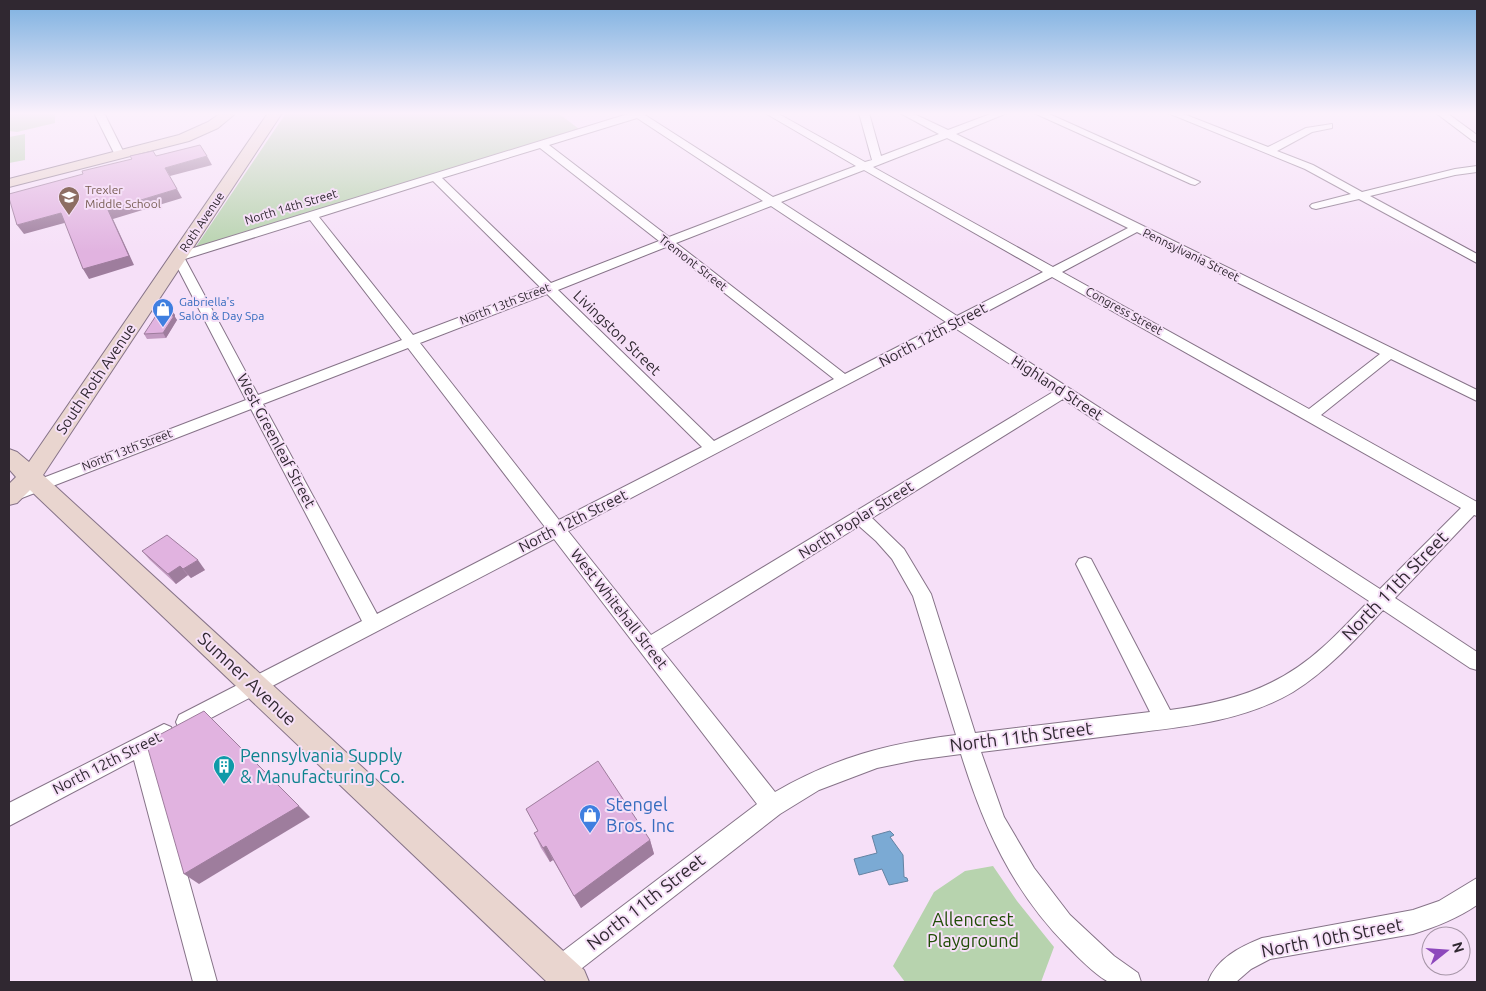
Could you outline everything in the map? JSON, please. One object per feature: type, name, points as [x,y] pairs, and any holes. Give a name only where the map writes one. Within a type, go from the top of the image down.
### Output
[{"type":"main road","points":[[9,184],[104,159]]},
{"type":"main road","name":"Roth Avenue","points":[[178,257],[244,159]]},
{"type":"main road","name":"South Roth Avenue","points":[[9,497],[34,481],[178,257]]},
{"type":"main road","name":"Sumner Avenue","points":[[9,457],[566,976]]},
{"type":"street","name":"North 14th Street","points":[[178,257],[493,159]]},
{"type":"street","name":"Tremont Street","points":[[561,159],[845,381]]},
{"type":"street","name":"Highland Street","points":[[708,159],[1477,662]]},
{"type":"street","name":"Congress Street","points":[[863,159],[1054,272],[1475,508]]},
{"type":"street","name":"North 13th Street","points":[[34,481],[255,401],[881,159]]},
{"type":"street","name":"Pennsylvania Street","points":[[999,159],[1477,396]]},
{"type":"street","points":[[1144,159],[1195,182]]},
{"type":"street","points":[[1289,159],[1309,167],[1362,194],[1477,258]]},
{"type":"street","points":[[1316,206],[1455,172],[1477,169]]},
{"type":"street","name":"Livingston Street","points":[[435,177],[713,449]]},
{"type":"street","name":"West Whitehall Street","points":[[312,215],[772,806]]},
{"type":"street","name":"North 12th Street","points":[[9,814],[1138,228]]},
{"type":"street","name":"West Greenleaf Street","points":[[178,257],[373,625]]},
{"type":"street","points":[[1310,416],[1390,353]]},
{"type":"street","name":"North Poplar Street","points":[[648,647],[1064,392]]},
{"type":"street","name":"North 11th Street","points":[[566,976],[772,806],[811,783],[877,758],[916,750],[1202,715],[1234,708],[1263,698],[1283,688],[1318,663],[1475,508]]},
{"type":"street","points":[[860,517],[882,536],[898,554],[922,594],[994,822],[1011,855],[1053,914],[1083,946],[1129,982]]},
{"type":"street","points":[[1085,564],[1164,719]]},
{"type":"street","points":[[141,746],[206,982]]},
{"type":"street","name":"North 10th Street","points":[[1220,982],[1232,966],[1252,953],[1270,947],[1414,922],[1436,916],[1468,898],[1477,890]]},
{"type":"green space","points":[[9,159],[25,159],[25,160],[9,163]]},
{"type":"green space","points":[[255,159],[481,159],[195,248]]},
{"type":"green space","name":"Allencrest Playground","points":[[993,866],[1017,901],[1054,947],[1041,982],[905,982],[893,966],[934,892],[965,871]]},
{"type":"water","points":[[890,831],[894,835],[890,837],[903,855],[904,877],[908,881],[889,885],[882,869],[859,875],[854,859],[877,853],[872,836]]},
{"type":"building","name":"Trexler Middle School","points":[[131,159],[196,159],[165,168],[177,189],[108,210],[129,256],[83,269],[61,213],[17,225],[9,198],[9,194],[83,174],[82,171]]},
{"type":"building","points":[[159,311],[172,311],[169,316],[174,316],[163,333],[144,334]]},
{"type":"building","points":[[167,535],[198,560],[183,569],[180,566],[168,574],[142,551]]},
{"type":"building","name":"Pennsylvania Supply & Manufacturing Co.","points":[[204,711],[299,806],[184,874],[146,742]]},
{"type":"building","name":"Stengel Bros. Inc","points":[[598,761],[650,840],[574,896],[546,846],[543,848],[534,833],[538,831],[526,809]]},
{"type":"place","name":"Trexler Middle School","points":[[69,216]]},
{"type":"place","name":"Gabriella's Salon & Day Spa","points":[[163,328]]},
{"type":"place","name":"Pennsylvania Supply & Manufacturing Co.","points":[[224,785]]},
{"type":"place","name":"Stengel Bros. Inc","points":[[590,834]]}]
